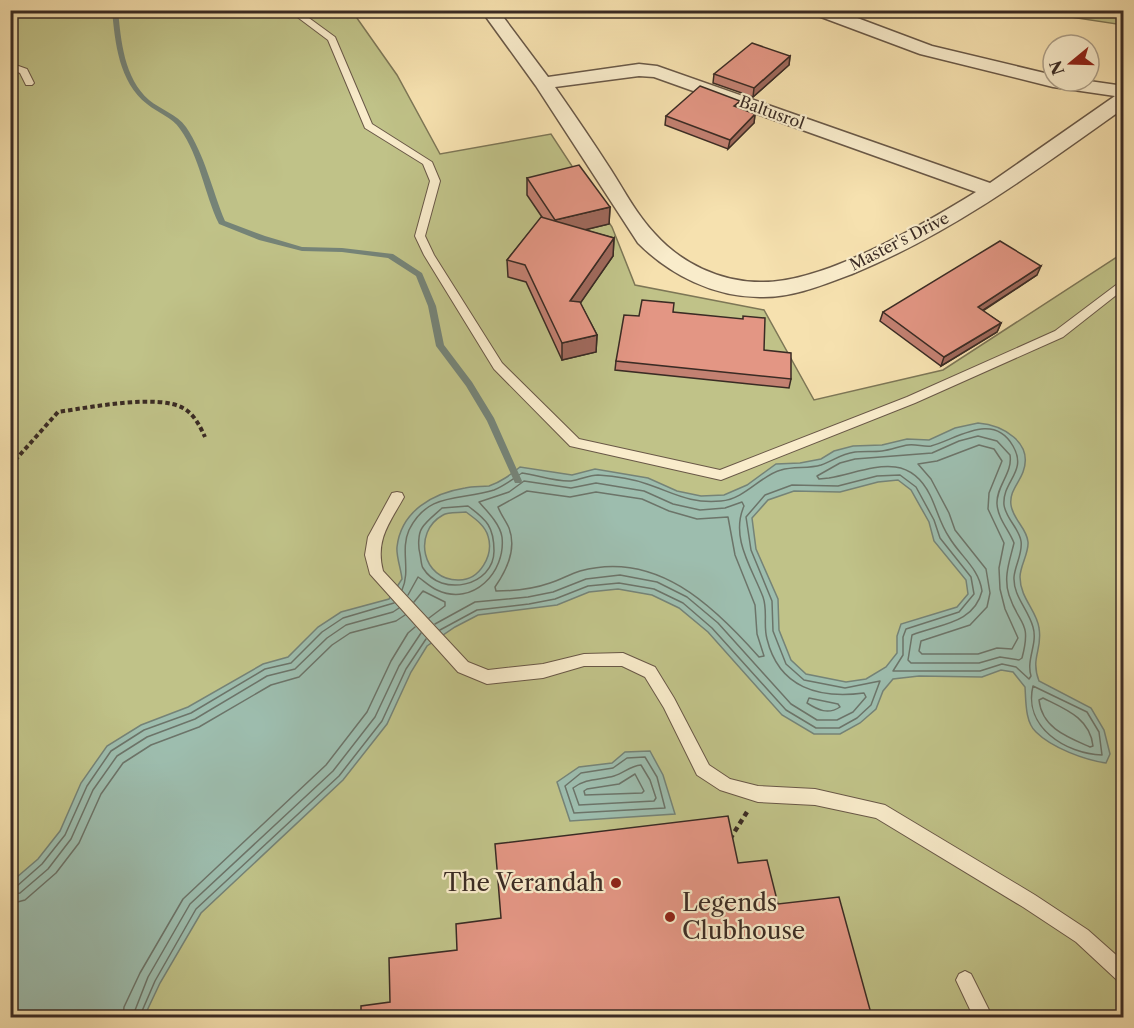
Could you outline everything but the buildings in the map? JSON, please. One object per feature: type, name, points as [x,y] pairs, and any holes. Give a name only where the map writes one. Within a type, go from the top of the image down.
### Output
[{"type":"street","name":"Master's Drive","points":[[489,10],[544,83],[647,238],[675,262],[713,281],[748,290],[776,289],[805,283],[885,252],[993,191],[1124,99]]},
{"type":"street","points":[[819,10],[926,50],[1041,78]]},
{"type":"street","name":"Baltusrol","points":[[544,83],[639,70],[657,72],[993,191]]},
{"type":"street","points":[[1101,88],[1124,92]]},
{"type":"lane","points":[[292,10],[332,39],[368,126],[427,162],[435,181],[420,236],[429,255],[498,366],[575,442],[721,475],[911,400],[1059,334],[1124,283]]},
{"type":"lane","points":[[10,66],[24,71],[29,83]]},
{"type":"lane","points":[[398,497],[375,537],[372,555],[377,574],[463,667],[487,677],[543,671],[584,660],[623,659],[650,672],[669,703],[703,770],[726,785],[758,794],[815,797],[879,811],[1029,901],[1082,936],[1124,975]]},
{"type":"lane","points":[[965,980],[984,1017]]},
{"type":"path","points":[[10,466],[58,412],[68,410],[130,403],[180,406],[198,421],[205,437]]},
{"type":"path","points":[[730,840],[758,794]]},
{"type":"green space","points":[[10,11],[352,11],[397,75],[440,154],[551,134],[612,227],[635,285],[764,310],[814,400],[943,370],[1123,253],[1123,1017],[11,1017]]},
{"type":"green space","points":[[1031,11],[1123,11],[1123,25]]},
{"type":"water","points":[[978,423],[997,427],[1014,437],[1024,452],[1023,472],[1013,492],[1011,505],[1028,542],[1020,577],[1025,598],[1038,622],[1040,636],[1036,666],[1039,681],[1091,708],[1104,730],[1110,754],[1106,763],[1069,752],[1036,732],[1028,717],[1025,687],[1013,672],[1001,670],[982,677],[919,676],[893,679],[883,691],[876,709],[860,723],[840,734],[814,734],[782,715],[708,632],[679,608],[652,595],[618,589],[589,592],[557,605],[478,615],[427,646],[411,672],[387,724],[343,780],[201,913],[160,983],[144,1017],[11,1017],[10,883],[38,859],[60,831],[81,783],[107,746],[141,725],[188,707],[263,664],[288,657],[318,627],[341,612],[389,599],[402,579],[397,551],[400,534],[412,514],[430,499],[453,490],[489,486],[520,467],[572,475],[595,469],[648,478],[677,491],[701,496],[724,495],[747,485],[776,464],[821,459],[834,451],[853,446],[882,445],[907,439],[929,440],[955,428]],"holes":[[[898,480],[911,490],[929,522],[934,541],[966,580],[968,594],[957,607],[901,624],[897,636],[897,653],[886,667],[866,679],[846,682],[806,674],[791,660],[779,630],[778,599],[756,549],[752,518],[768,500],[794,491],[840,492],[878,482]],[[466,512],[487,532],[489,543],[487,558],[479,571],[467,579],[446,578],[437,573],[430,564],[426,554],[427,532],[443,515]]]},
{"type":"water","points":[[650,751],[663,775],[675,814],[570,821],[557,782],[579,767],[612,763],[625,752]]},
{"type":"waterway","points":[[115,10],[119,45],[130,78],[143,97],[183,128],[200,162],[222,222],[262,238],[302,249],[342,250],[390,256],[419,275],[432,306],[440,346],[469,384],[491,420],[518,481]]},
{"type":"place","name":"The Verandah","points":[[616,883]]},
{"type":"place","name":"Legends Clubhouse","points":[[670,917]]}]
